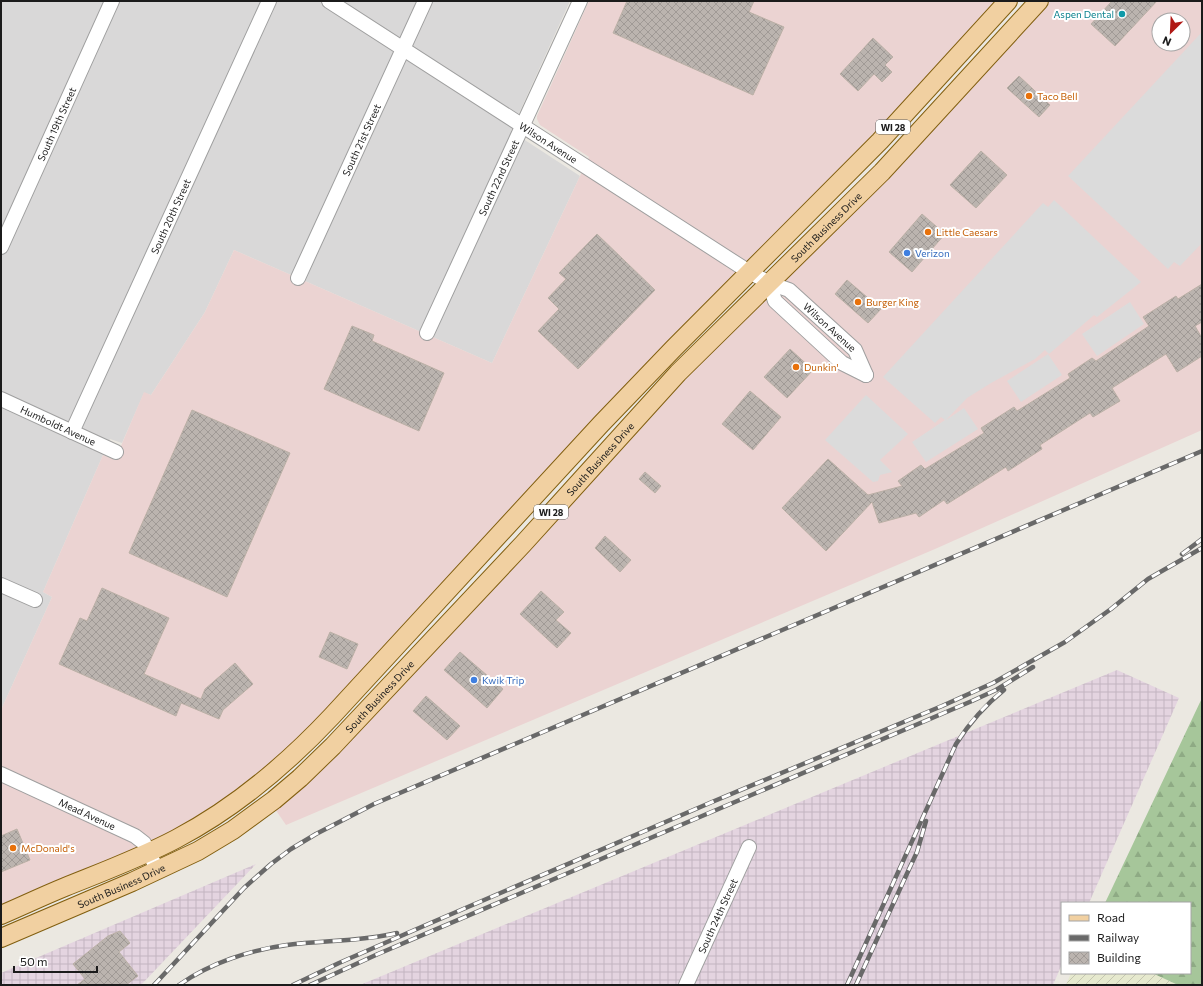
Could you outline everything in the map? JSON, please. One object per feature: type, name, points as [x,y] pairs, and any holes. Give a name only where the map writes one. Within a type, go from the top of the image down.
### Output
[{"type":"main road","name":"South Business Drive","points":[[1,915],[149,853],[183,835],[241,798],[298,751],[337,711],[601,424],[674,348],[880,141],[1008,1]]},
{"type":"main road","name":"South Business Drive","points":[[1,938],[158,871],[198,851],[233,830],[274,800],[306,772],[349,729],[523,544],[678,373],[882,172],[1039,1]]},
{"type":"street","name":"South 19th Street","points":[[1,247],[112,1]]},
{"type":"street","name":"South 20th Street","points":[[72,432],[269,1]]},
{"type":"street","name":"Wilson Avenue","points":[[329,1],[750,272],[769,283],[790,290],[855,350],[866,375],[842,363],[775,301],[769,283]]},
{"type":"street","name":"South 21st Street","points":[[298,278],[424,1]]},
{"type":"street","name":"South 22nd Street","points":[[427,333],[580,1]]},
{"type":"street","name":"Humboldt Avenue","points":[[1,399],[116,452]]},
{"type":"street","points":[[2,588],[35,600]]},
{"type":"street","name":"Mead Avenue","points":[[1,774],[135,836],[141,840],[158,871]]},
{"type":"street","name":"South 24th Street","points":[[686,985],[749,847]]},
{"type":"shaded area","points":[[1,1],[570,1],[511,131],[580,176],[492,363],[234,250],[205,312],[151,395],[144,393],[122,443],[110,439],[43,592],[52,597],[1,710]]},
{"type":"shaded area","points":[[589,1],[999,1],[867,143],[291,751],[185,828],[1,910],[1,710],[52,597],[43,592],[103,455],[115,460],[144,392],[151,395],[205,312],[234,250],[492,363],[589,157],[540,125],[537,116]]},
{"type":"shaded area","points":[[1046,1],[1202,1],[1202,430],[935,549],[286,825],[275,809],[616,451],[751,312]]},
{"type":"shaded area","points":[[1202,32],[1202,243],[1180,266],[1174,262],[1168,269],[1068,176],[1183,52],[1191,52],[1191,44]]},
{"type":"shaded area","points":[[1054,200],[1141,282],[1097,317],[1094,315],[1049,354],[1045,350],[1035,359],[967,398],[946,420],[964,408],[978,429],[926,462],[912,442],[945,420],[941,417],[935,423],[883,377],[1043,203],[1048,207]]},
{"type":"shaded area","points":[[1130,302],[1144,324],[1097,356],[1082,334]]},
{"type":"shaded area","points":[[1048,354],[1062,375],[1021,402],[1007,381]]},
{"type":"shaded area","points":[[866,395],[908,434],[880,460],[892,472],[880,475],[878,481],[873,482],[825,440]]},
{"type":"shaded area","points":[[1117,670],[1179,698],[1089,902],[1061,902],[1061,966],[1053,985],[360,985]]},
{"type":"shaded area","points":[[256,864],[141,985],[1,985],[1,973]]},
{"type":"green space","points":[[1202,698],[1202,985],[1178,985],[1154,974],[1191,974],[1191,902],[1105,902]]},
{"type":"green space","points":[[1071,974],[1154,974],[1178,985],[1066,985]]},
{"type":"building","points":[[627,1],[754,1],[749,12],[784,27],[753,95],[613,33]]},
{"type":"building","name":"Aspen Dental","points":[[1112,1],[1157,1],[1115,46],[1091,24]]},
{"type":"building","points":[[873,38],[893,57],[885,65],[892,72],[882,82],[874,74],[858,91],[840,74]]},
{"type":"building","name":"Taco Bell","points":[[1019,76],[1050,105],[1039,117],[1007,88]]},
{"type":"building","points":[[981,151],[1007,175],[976,208],[950,185]]},
{"type":"building","points":[[922,214],[945,234],[912,272],[889,252]]},
{"type":"building","points":[[597,234],[655,290],[578,369],[538,331],[559,309],[548,298],[566,279],[559,273]]},
{"type":"building","name":"Burger King","points":[[847,280],[881,309],[868,323],[835,294]]},
{"type":"building","points":[[1202,284],[1202,322],[1195,326],[1202,338],[1202,356],[1177,372],[1166,354],[1112,388],[1120,401],[1093,417],[1090,413],[1040,445],[1042,449],[1008,471],[1006,467],[947,504],[944,500],[919,517],[916,513],[879,523],[872,502],[826,551],[782,508],[828,459],[868,495],[902,486],[898,481],[921,465],[925,469],[984,433],[981,428],[1014,407],[1017,411],[1070,378],[1068,374],[1092,358],[1096,361],[1149,326],[1143,317],[1176,296],[1178,299]]},
{"type":"building","points":[[352,326],[374,335],[372,341],[444,373],[419,431],[324,389]]},
{"type":"building","points":[[790,349],[813,370],[787,398],[764,377]]},
{"type":"building","points":[[750,391],[781,417],[753,450],[722,424]]},
{"type":"building","points":[[192,410],[290,453],[227,597],[129,553]]},
{"type":"building","points":[[645,472],[661,486],[655,493],[639,479]]},
{"type":"building","points":[[605,536],[631,560],[620,572],[595,548]]},
{"type":"building","points":[[102,588],[169,618],[144,674],[201,699],[205,689],[235,663],[253,684],[223,710],[219,719],[181,703],[176,716],[59,664],[80,618],[87,621]]},
{"type":"building","points":[[541,591],[564,612],[556,620],[571,633],[557,648],[520,614]]},
{"type":"building","points":[[330,632],[358,644],[347,669],[319,657]]},
{"type":"building","name":"Kwik Trip","points":[[460,652],[503,689],[487,708],[444,670]]},
{"type":"building","points":[[426,696],[460,726],[447,740],[413,711]]},
{"type":"building","name":"McDonald's","points":[[17,829],[30,860],[1,872],[1,836]]},
{"type":"building","points":[[120,931],[130,943],[119,952],[138,976],[126,985],[77,985],[85,979],[73,964],[108,936]]},
{"type":"railway","points":[[154,985],[244,888],[271,864],[291,849],[316,834],[374,804],[1202,451]]},
{"type":"railway","points":[[1182,554],[1202,539]]},
{"type":"railway","points":[[293,985],[426,925],[993,683],[1065,642],[1111,609],[1148,579],[1202,548]]},
{"type":"railway","points":[[310,985],[378,954],[972,701],[996,690],[1033,667]]},
{"type":"railway","points":[[847,985],[956,744],[978,715],[1004,690]]},
{"type":"railway","points":[[856,985],[917,852],[926,821]]},
{"type":"railway","points":[[179,985],[217,964],[259,950],[301,943],[369,938],[397,933]]},
{"type":"place","name":"Aspen Dental","points":[[1122,14]]},
{"type":"place","name":"Taco Bell","points":[[1029,96]]},
{"type":"place","name":"Little Caesars","points":[[928,232]]},
{"type":"place","name":"Verizon","points":[[907,253]]},
{"type":"place","name":"Burger King","points":[[858,302]]},
{"type":"place","name":"Dunkin'","points":[[796,367]]},
{"type":"place","name":"Kwik Trip","points":[[474,680]]},
{"type":"place","name":"McDonald's","points":[[13,848]]}]
